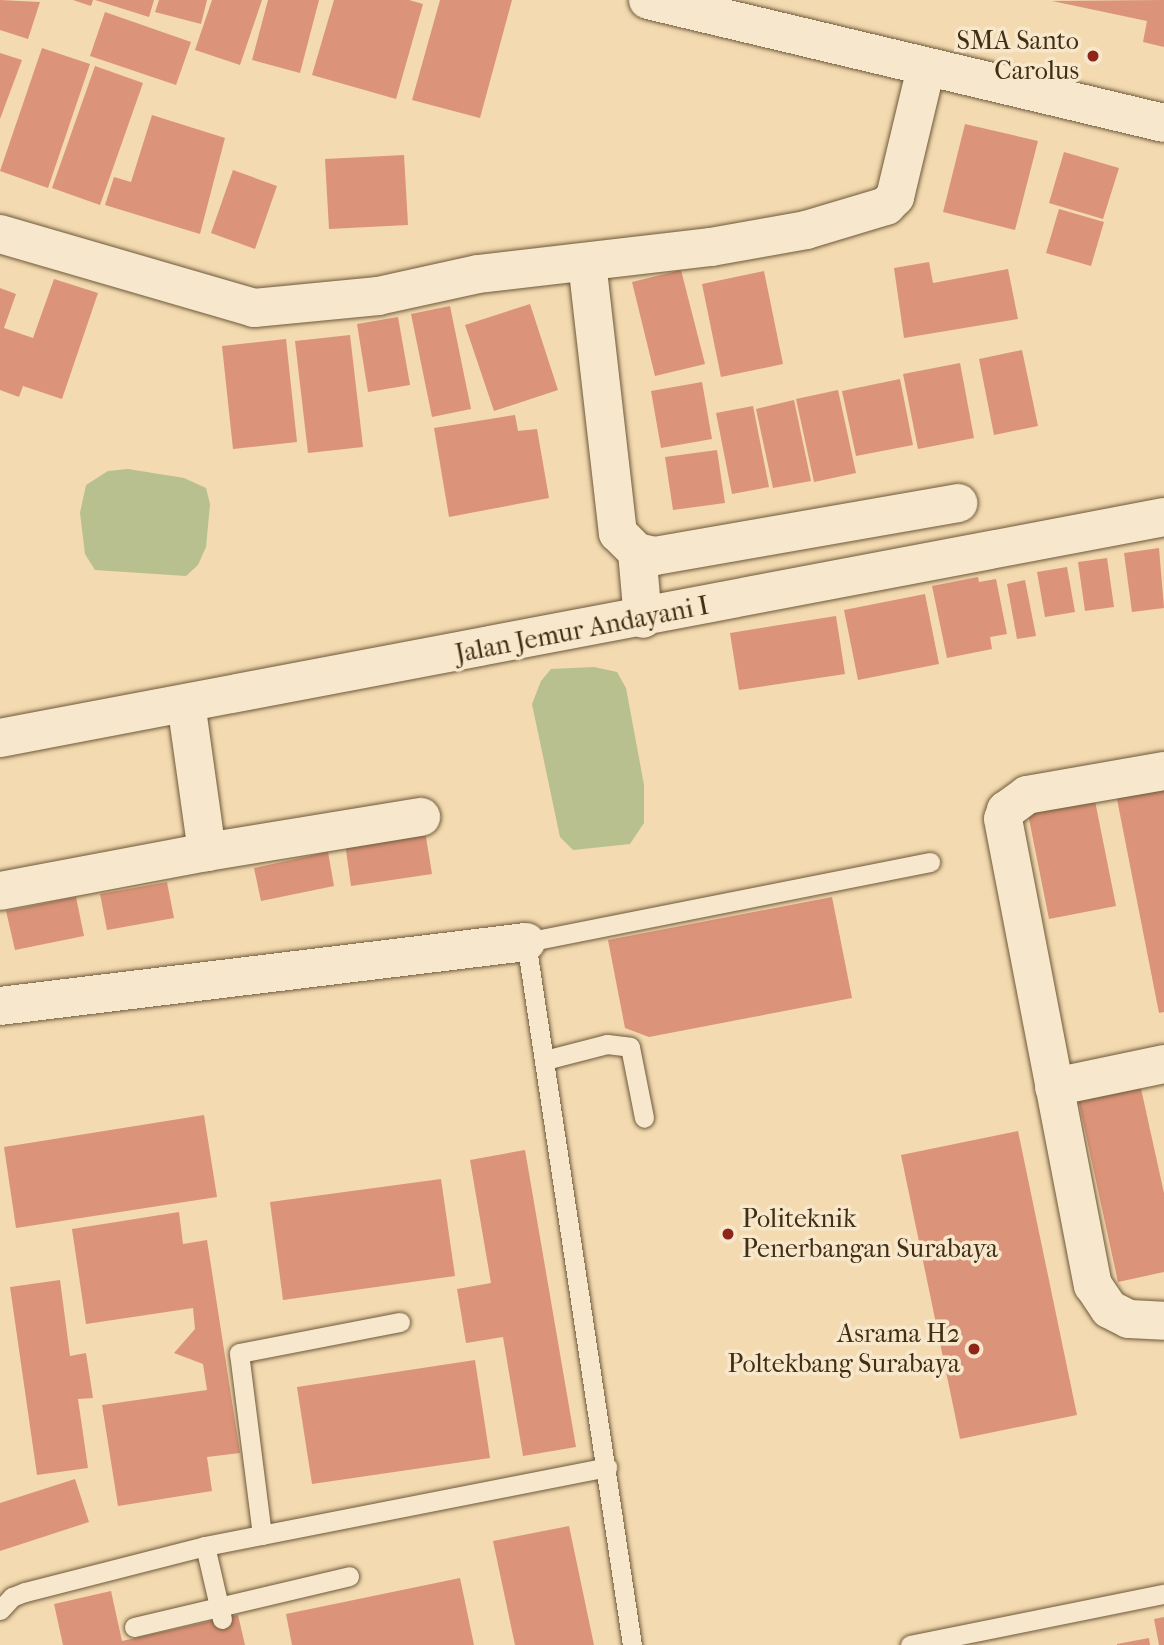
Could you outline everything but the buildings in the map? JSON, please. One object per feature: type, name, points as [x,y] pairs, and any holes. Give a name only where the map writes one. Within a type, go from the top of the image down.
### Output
[{"type":"street","points":[[648,0],[1164,123]]},
{"type":"street","points":[[0,234],[254,308],[377,296],[478,274],[587,262],[806,230],[886,206],[895,197],[926,68]]},
{"type":"street","points":[[587,262],[618,533],[637,552],[655,556],[958,503]]},
{"type":"street","name":"Jalan Jemur Andayani I","points":[[0,738],[643,619],[1164,517]]},
{"type":"street","points":[[637,552],[643,619]]},
{"type":"street","points":[[186,703],[207,852]]},
{"type":"street","points":[[1164,771],[1027,795],[1006,810],[1004,828],[1093,1284],[1108,1309],[1129,1319],[1164,1321]]},
{"type":"street","points":[[0,891],[207,852],[421,817]]},
{"type":"street","points":[[0,1006],[526,942]]},
{"type":"street","points":[[1054,1087],[1164,1064]]},
{"type":"lane","points":[[632,1645],[526,942],[930,862]]},
{"type":"lane","points":[[545,1060],[607,1044],[630,1048],[644,1118]]},
{"type":"lane","points":[[262,1535],[239,1353],[400,1322]]},
{"type":"lane","points":[[0,1610],[12,1597],[25,1591],[205,1545],[607,1467]]},
{"type":"lane","points":[[205,1545],[220,1612]]},
{"type":"lane","points":[[134,1627],[220,1612],[349,1576]]},
{"type":"lane","points":[[911,1645],[1164,1594]]},
{"type":"green space","points":[[128,469],[184,478],[206,488],[210,504],[206,547],[198,565],[186,576],[95,570],[85,554],[80,513],[86,485],[108,471]]},
{"type":"green space","points":[[594,667],[617,672],[626,688],[644,785],[644,823],[630,844],[573,850],[560,837],[532,704],[541,681],[551,669]]},
{"type":"place","name":"SMA Santo Carolus","points":[[1093,56]]},
{"type":"place","name":"Politeknik Penerbangan Surabaya","points":[[728,1234]]},
{"type":"place","name":"Asrama H2 Poltekbang Surabaya","points":[[974,1349]]}]
